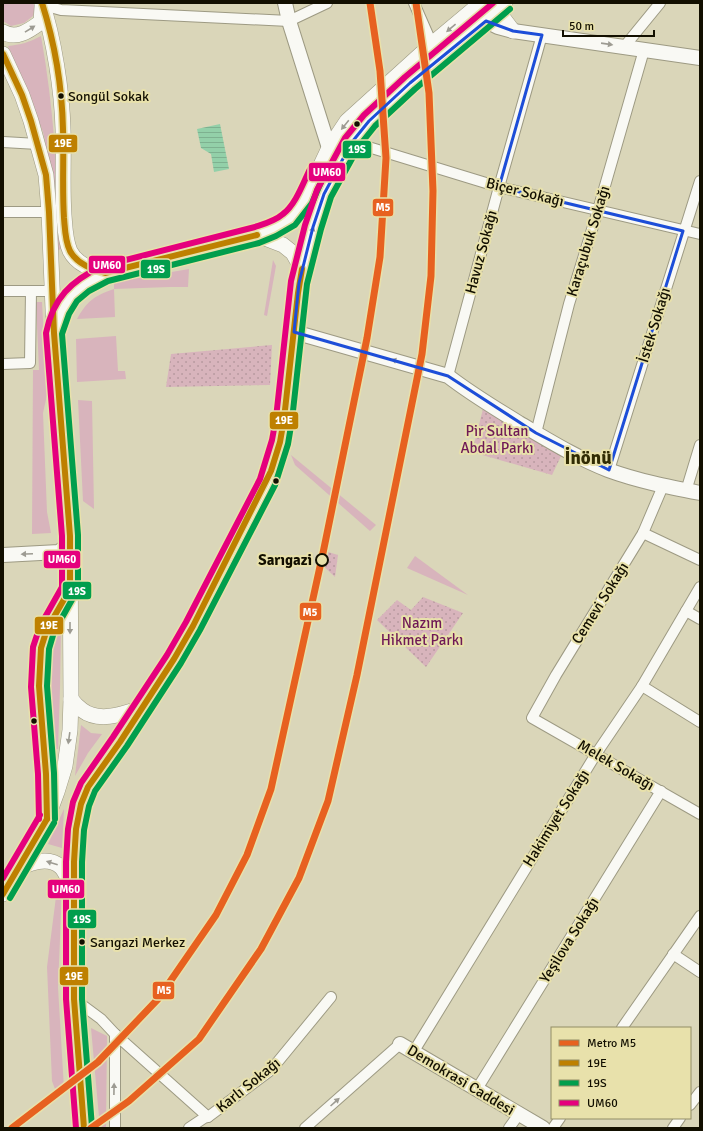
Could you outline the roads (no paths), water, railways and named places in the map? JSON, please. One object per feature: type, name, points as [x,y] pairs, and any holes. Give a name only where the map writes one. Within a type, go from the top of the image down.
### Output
[{"type":"main road","points":[[54,334],[58,316],[65,303],[75,291],[83,284],[105,273],[257,235],[289,220],[305,199],[329,148],[347,121],[432,44],[481,3]]},
{"type":"main road","points":[[3,32],[8,35],[21,34],[31,30],[41,22],[42,4]]},
{"type":"main road","points":[[42,4],[50,34],[58,79],[63,128],[63,204],[65,233],[70,252],[78,261],[89,269],[105,273]]},
{"type":"main road","points":[[84,1128],[74,999],[74,892],[76,829],[81,804],[88,787],[120,742],[174,659],[193,626],[271,471],[280,442],[284,420],[302,270],[313,227],[324,194],[352,142],[369,121],[410,83],[486,21],[500,5],[512,31]]},
{"type":"main road","points":[[3,54],[32,121],[46,175],[54,334],[70,536],[71,699],[69,737],[65,766],[59,785],[47,819],[3,894]]},
{"type":"main road","points":[[257,235],[283,245],[293,253],[302,270]]},
{"type":"main road","points":[[71,699],[83,711],[96,716],[110,716],[141,708]]},
{"type":"main road","points":[[16,870],[29,863],[41,861],[53,862],[62,867],[74,892]]},
{"type":"street","points":[[285,3],[289,22],[329,148]]},
{"type":"street","points":[[42,4],[61,10],[289,22],[327,3]]},
{"type":"street","points":[[414,3],[432,44]]},
{"type":"street","points":[[624,47],[660,3]]},
{"type":"street","points":[[486,21],[498,27],[512,31],[700,58]]},
{"type":"street","name":"Havuz Sokağı","points":[[448,376],[499,187],[542,36]]},
{"type":"street","name":"Karaçubuk Sokağı","points":[[536,433],[569,304],[644,50]]},
{"type":"street","points":[[3,142],[38,144]]},
{"type":"street","name":"Biçer Sokağı","points":[[352,142],[499,187],[700,234]]},
{"type":"street","name":"İstek Sokağı","points":[[609,470],[700,180]]},
{"type":"street","points":[[3,212],[49,212]]},
{"type":"street","points":[[3,291],[52,291]]},
{"type":"street","points":[[3,364],[30,363],[31,291]]},
{"type":"street","points":[[294,332],[448,376],[476,396],[577,456],[609,470],[663,486],[693,492],[700,445]]},
{"type":"street","name":"Cemevi Sokağı","points":[[532,718],[556,675],[643,533],[663,486]]},
{"type":"street","points":[[643,533],[700,560]]},
{"type":"street","points":[[3,554],[59,552],[65,547],[70,536]]},
{"type":"street","name":"Hakimiyet Sokağı","points":[[414,1051],[596,754],[642,686],[700,587]]},
{"type":"street","points":[[686,611],[700,619]]},
{"type":"street","points":[[642,686],[700,722]]},
{"type":"street","name":"Melek Sokağı","points":[[532,718],[700,814]]},
{"type":"street","name":"Yeşilova Sokağı","points":[[477,1089],[661,791]]},
{"type":"street","points":[[623,1027],[700,916]]},
{"type":"street","points":[[673,954],[700,972]]},
{"type":"street","name":"Karlı Sokağı","points":[[189,1128],[208,1117],[271,1070],[331,997]]},
{"type":"street","points":[[74,999],[101,1019],[208,1117]]},
{"type":"street","points":[[114,1128],[116,1034]]},
{"type":"street","points":[[305,1128],[400,1044]]},
{"type":"street","name":"Demokrasi Caddesi","points":[[400,1044],[543,1128]]},
{"type":"street","points":[[691,1104],[700,1092]]},
{"type":"street","points":[[509,1128],[519,1114]]},
{"type":"street","points":[[553,1128],[559,1119]]},
{"type":"street","points":[[673,1128],[679,1119]]},
{"type":"metro line","name":"M5","points":[[12,1128],[98,1062],[158,999],[216,915],[247,855],[271,789],[323,553],[367,338],[380,257],[386,158],[380,71],[370,3]]},
{"type":"metro line","name":"M5","points":[[91,1128],[129,1101],[199,1039],[261,949],[299,878],[328,801],[357,675],[422,354],[431,276],[433,191],[429,93],[416,3]]},
{"type":"place","name":"Songül Sokak","points":[[61,96]]},
{"type":"place","name":"Sarıgazi","points":[[322,560]]},
{"type":"place","name":"Sarıgazi Merkez","points":[[82,942]]},
{"type":"district","name":"İnönü","points":[[588,458]]},
{"type":"park label","name":"Pir Sultan Abdal Parkı","points":[[497,440]]},
{"type":"park label","name":"Nazım Hikmet Parkı","points":[[422,632]]}]
